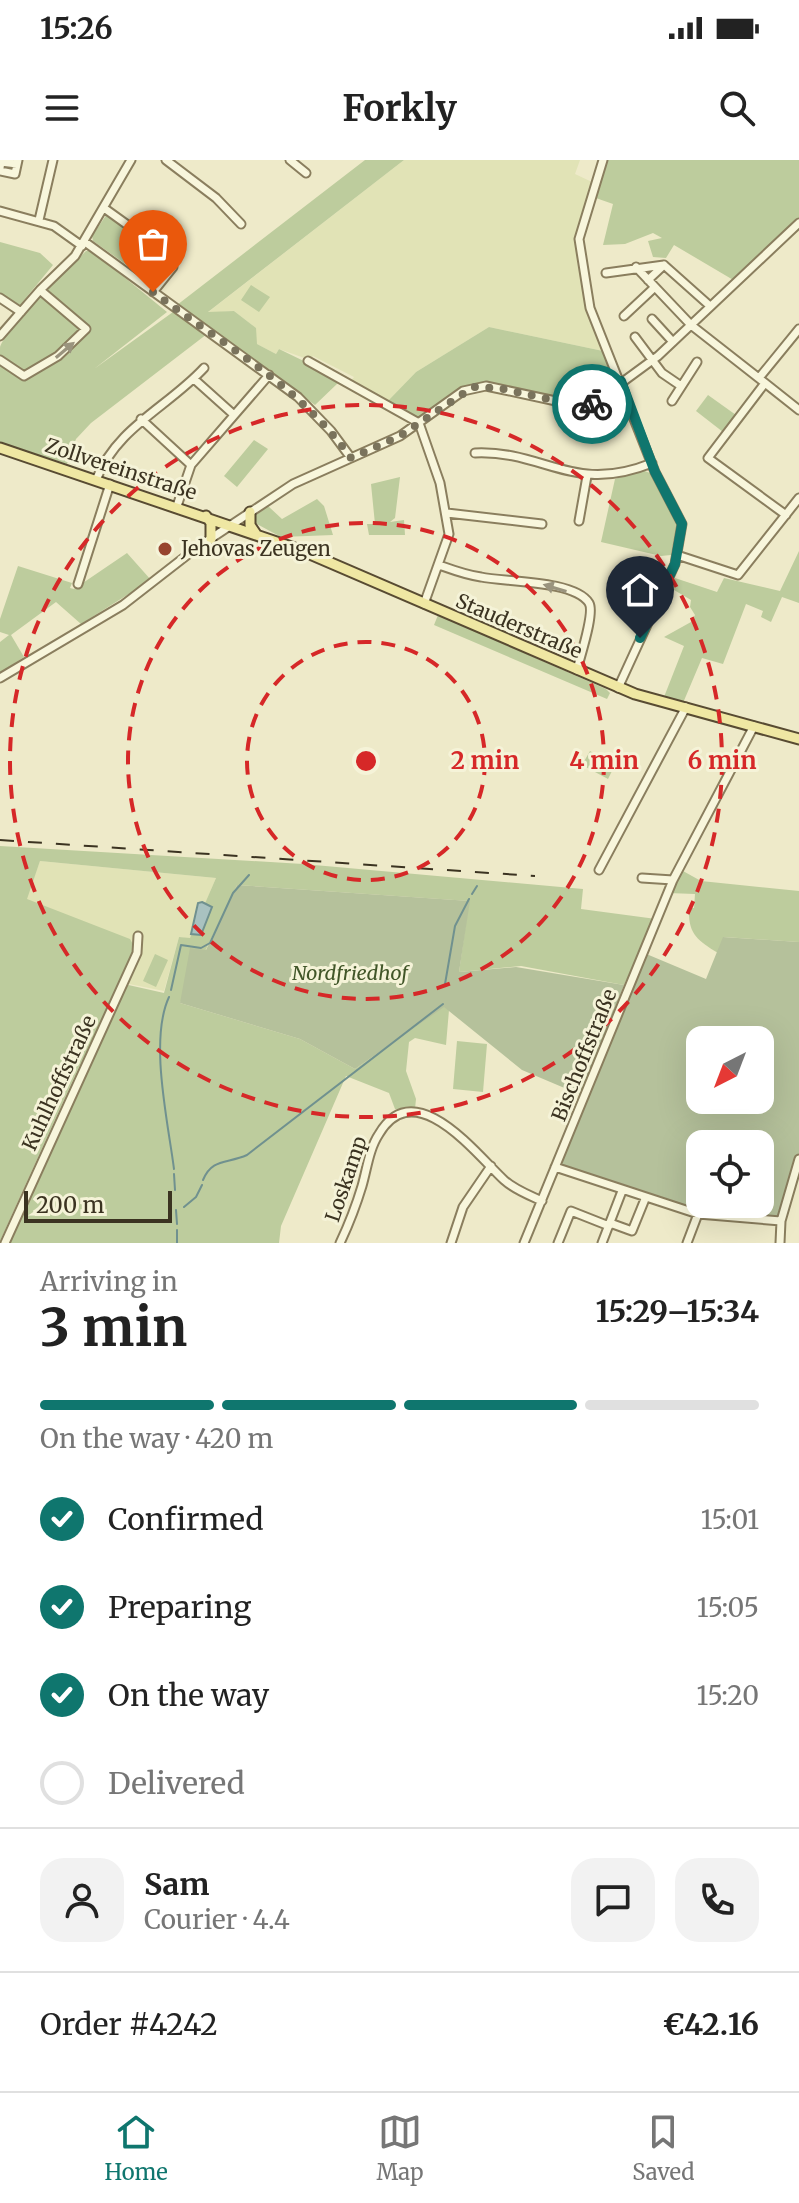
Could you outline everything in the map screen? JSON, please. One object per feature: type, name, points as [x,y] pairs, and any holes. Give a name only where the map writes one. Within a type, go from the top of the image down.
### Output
[{"type":"main road","name":"Zollvereinstraße","points":[[0,448],[231,525]]},
{"type":"main road","points":[[250,512],[250,525],[256,534]]},
{"type":"main road","points":[[206,516],[211,523],[211,539]]},
{"type":"main road","name":"Stauderstraße","points":[[231,525],[618,688],[799,739]]},
{"type":"street","points":[[39,220],[53,160]]},
{"type":"street","points":[[0,336],[84,244],[131,160]]},
{"type":"street","points":[[166,160],[216,198],[241,224]]},
{"type":"street","points":[[290,160],[306,173]]},
{"type":"street","points":[[603,160],[579,239],[593,318],[652,463],[682,524],[677,555],[618,688]]},
{"type":"street","points":[[0,170],[15,174],[18,162]]},
{"type":"street","points":[[104,208],[173,267],[153,292]]},
{"type":"street","points":[[0,211],[39,220],[84,244],[153,292],[269,375],[313,411],[351,458]]},
{"type":"street","points":[[0,678],[123,605],[211,539],[293,484],[419,423],[473,387],[499,388],[582,406],[594,403],[654,359],[799,223]]},
{"type":"street","points":[[606,273],[664,265],[710,306]]},
{"type":"street","points":[[648,280],[664,265]]},
{"type":"street","points":[[636,267],[691,325],[799,410]]},
{"type":"street","points":[[624,316],[655,287]]},
{"type":"street","points":[[0,360],[24,376],[58,356],[86,329],[40,290]]},
{"type":"street","points":[[0,298],[21,312]]},
{"type":"street","points":[[652,319],[673,342]]},
{"type":"street","points":[[786,515],[708,458],[762,381],[796,340],[799,329]]},
{"type":"street","points":[[635,337],[662,373],[681,386]]},
{"type":"street","points":[[308,361],[419,423],[447,513],[449,539],[424,604]]},
{"type":"street","points":[[672,401],[697,362]]},
{"type":"street","points":[[96,480],[109,452],[141,419],[204,368]]},
{"type":"street","points":[[177,506],[191,465],[269,375]]},
{"type":"street","points":[[194,379],[233,414]]},
{"type":"street","points":[[141,419],[191,465]]},
{"type":"street","points":[[475,453],[487,453],[587,476],[616,476],[652,463]]},
{"type":"street","points":[[579,521],[587,476]]},
{"type":"street","points":[[78,584],[110,484]]},
{"type":"street","points":[[677,555],[738,575],[797,503]]},
{"type":"street","points":[[447,513],[542,524]]},
{"type":"street","points":[[439,565],[485,578],[551,586],[583,598],[589,604],[590,614],[577,670]]},
{"type":"street","points":[[599,870],[686,707]]},
{"type":"street","name":"Bischoffstraße","points":[[524,1243],[673,880],[754,726]]},
{"type":"street","points":[[642,878],[673,880]]},
{"type":"street","name":"Kuhlhoffstraße","points":[[5,1243],[137,953],[138,936]]},
{"type":"street","name":"Loskamp","points":[[340,1243],[354,1212],[376,1138],[387,1122],[399,1114],[417,1113],[435,1119],[460,1135],[512,1186],[542,1201]]},
{"type":"street","points":[[780,1243],[781,1221],[799,1159]]},
{"type":"street","points":[[451,1243],[463,1207],[491,1166]]},
{"type":"street","points":[[555,1167],[686,1211]]},
{"type":"street","points":[[602,1243],[622,1191]]},
{"type":"street","points":[[558,1243],[571,1211],[632,1231],[645,1199]]},
{"type":"street","points":[[687,1243],[696,1218]]},
{"type":"street","points":[[745,1218],[781,1221]]},
{"type":"green space","points":[[365,160],[404,160],[208,312],[234,311],[256,328],[257,344],[276,354],[279,349],[347,382],[346,386],[338,383],[315,405],[177,305]]},
{"type":"green space","points":[[404,160],[580,160],[575,174],[592,182],[576,252],[587,311],[603,351],[489,327],[416,372],[386,403],[351,381],[354,377],[313,356],[310,360],[279,349],[276,354],[257,344],[252,325],[234,311],[207,313]]},
{"type":"green space","points":[[605,160],[799,160],[799,222],[735,281],[674,245],[666,258],[653,257],[648,241],[662,238],[653,233],[625,244],[603,245],[613,204],[593,197]]},
{"type":"green space","points":[[107,214],[122,223],[166,265],[168,270],[155,285],[93,241],[92,236]]},
{"type":"green space","points":[[0,242],[40,253],[53,265],[20,305],[0,294]]},
{"type":"green space","points":[[86,251],[92,251],[167,312],[94,369],[173,312],[207,334],[91,423],[76,439],[67,464],[0,442],[0,348],[24,314]]},
{"type":"green space","points":[[251,285],[270,297],[259,312],[241,300]]},
{"type":"green space","points":[[489,327],[603,351],[615,380],[594,399],[580,403],[479,383],[461,389],[420,419],[386,403],[416,372]]},
{"type":"green space","points":[[708,395],[736,415],[723,432],[696,411]]},
{"type":"green space","points":[[254,440],[268,449],[237,487],[224,476]]},
{"type":"green space","points":[[642,470],[650,473],[677,524],[671,555],[661,556],[601,542],[615,479]]},
{"type":"green space","points":[[400,477],[395,518],[390,522],[404,520],[405,535],[369,535],[367,524],[375,524],[371,484]]},
{"type":"green space","points":[[317,499],[324,506],[333,535],[281,537],[255,523],[256,515],[268,506],[282,519]]},
{"type":"green space","points":[[799,551],[799,603],[782,597],[771,622],[761,617],[763,611],[746,604],[723,664],[702,658],[683,703],[664,697],[684,646],[664,637],[691,622],[695,615],[690,607],[691,600],[669,587],[675,578],[717,592],[724,578],[780,591]]},
{"type":"green space","points":[[127,553],[151,580],[81,624],[56,602],[11,635],[24,657],[0,673],[0,642],[9,635],[0,632],[0,619],[18,566],[72,583],[70,588],[74,589]]},
{"type":"green space","points":[[438,615],[610,693],[607,699],[434,625]]},
{"type":"green space","points":[[590,751],[615,765],[608,779],[582,765]]},
{"type":"green space","points":[[0,846],[303,864],[583,889],[581,909],[656,919],[624,985],[521,966],[459,972],[469,901],[237,885],[180,1003],[300,1039],[355,1069],[444,1006],[449,1010],[446,1045],[415,1038],[409,1042],[406,1071],[416,1099],[415,1109],[395,1109],[389,1093],[346,1076],[281,1226],[279,1243],[7,1243],[124,984],[164,993],[179,937],[190,938],[216,878],[40,861],[27,899],[130,939],[137,952],[78,1069],[0,1241]]},
{"type":"green space","points":[[40,861],[216,878],[190,939],[179,937],[164,991],[124,983],[26,899]]},
{"type":"green space","points":[[683,871],[701,881],[799,891],[799,942],[724,937],[718,953],[699,940],[692,930],[689,908],[694,908],[695,894],[668,893]]},
{"type":"green space","name":"Nordfriedhof","points":[[237,885],[470,901],[459,972],[516,967],[624,985],[581,1095],[522,1070],[444,1007],[355,1069],[300,1039],[180,1003],[190,948],[206,950]]},
{"type":"green space","points":[[723,937],[799,942],[799,1153],[781,1220],[749,1218],[774,1218],[774,1130],[686,1130],[686,1206],[557,1166],[644,953],[706,979]]},
{"type":"green space","points":[[155,954],[168,960],[156,987],[143,981]]},
{"type":"green space","points":[[457,1041],[487,1044],[483,1092],[453,1089]]},
{"type":"water","points":[[198,903],[212,907],[201,935],[191,934]]},
{"type":"waterway","points":[[171,990],[181,945],[201,948],[210,943],[233,893],[249,875]]},
{"type":"waterway","points":[[472,894],[477,886]]},
{"type":"waterway","points":[[445,984],[455,926],[469,899]]},
{"type":"waterway","points":[[169,997],[160,1035],[160,1058],[174,1169]]},
{"type":"waterway","points":[[203,1180],[216,1165],[247,1155],[443,1004]]},
{"type":"waterway","points":[[174,1174],[175,1190]]},
{"type":"waterway","points":[[184,1207],[196,1197],[202,1185]]},
{"type":"waterway","points":[[176,1210],[177,1224]]},
{"type":"waterway","points":[[177,1230],[177,1243]]},
{"type":"railway","points":[[0,840],[535,876]]},
{"type":"way so far","points":[[153,292],[298,397],[331,431],[351,458],[400,436],[473,387],[499,388],[579,406],[592,404]]},
{"type":"place","name":"Jehovas Zeugen","points":[[165,549]]},
{"type":"route","points":[[592,404],[621,381],[655,472],[682,524],[675,564],[640,638]]}]
